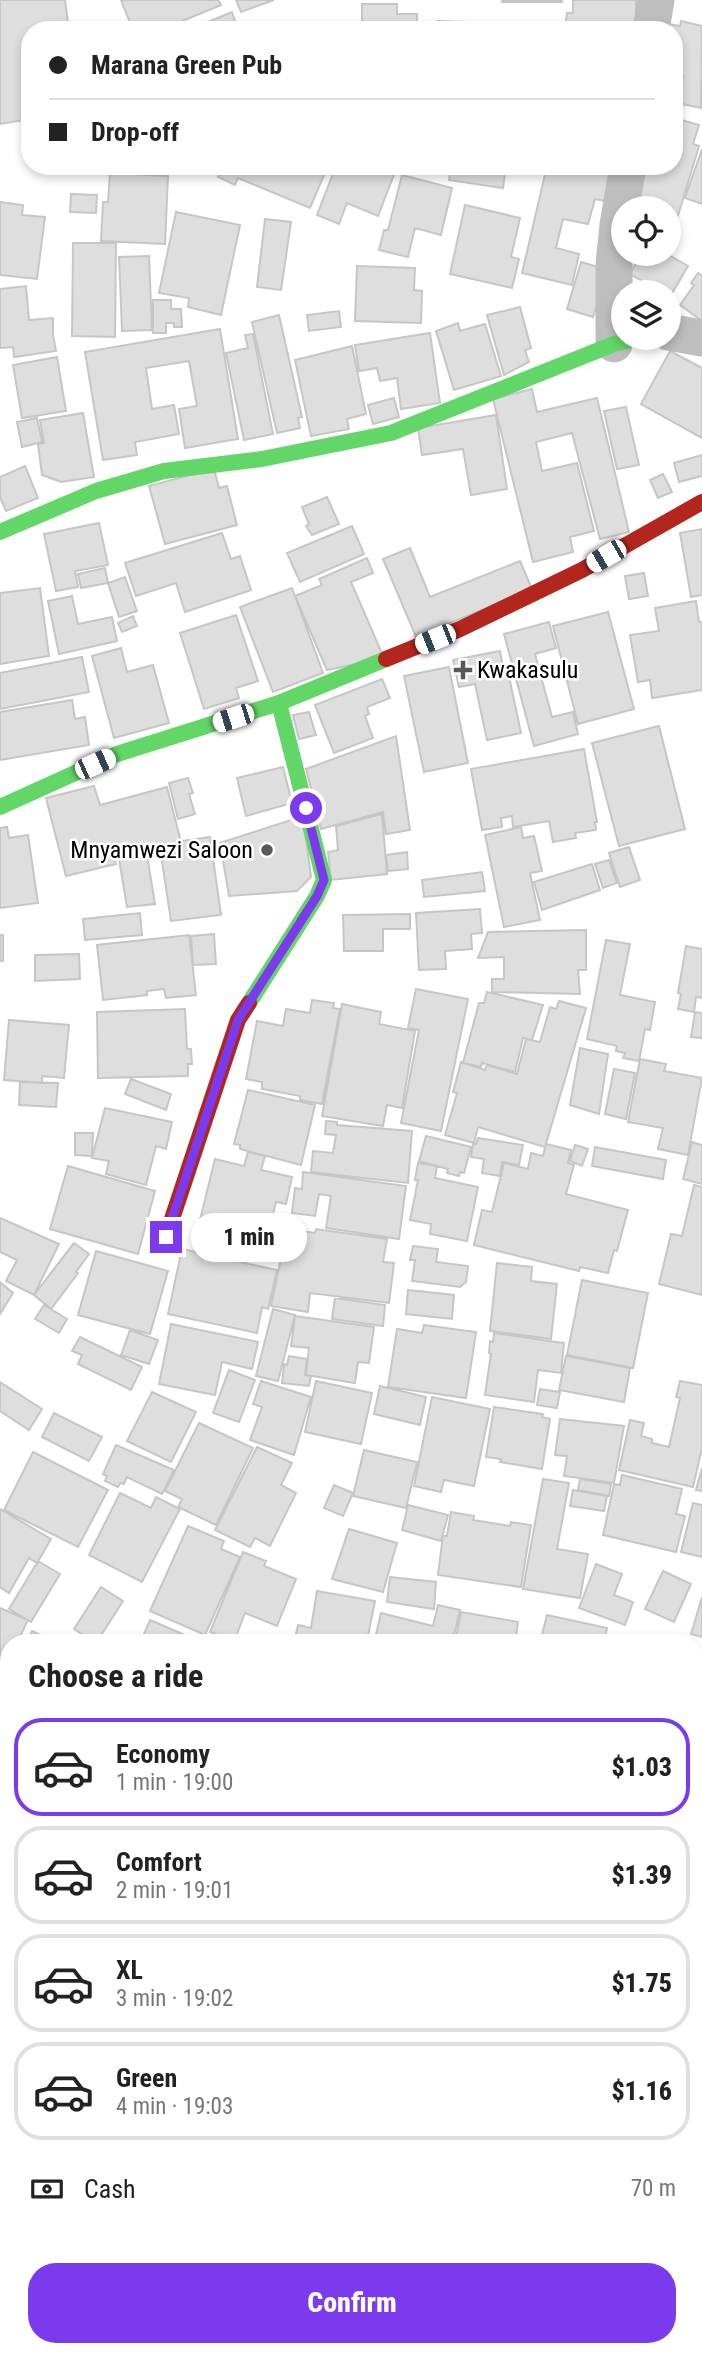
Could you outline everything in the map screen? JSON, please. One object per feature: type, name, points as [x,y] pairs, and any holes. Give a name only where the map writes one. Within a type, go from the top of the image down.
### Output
[{"type":"street","points":[[652,21],[656,0]]},
{"type":"street","points":[[616,280],[614,265],[626,175]]},
{"type":"street","points":[[681,334],[702,338]]},
{"type":"street","points":[[0,532],[96,491],[164,471],[262,459],[391,433],[611,347]]},
{"type":"street","points":[[0,807],[117,754],[279,704],[460,629],[582,570],[702,502]]},
{"type":"street","points":[[166,1237],[238,1020],[317,896],[324,880],[279,704]]},
{"type":"building","points":[[0,0],[65,0],[68,21],[21,21],[21,120],[0,124]]},
{"type":"building","points":[[121,0],[218,0],[221,5],[183,21],[129,21]]},
{"type":"building","points":[[236,0],[274,0],[241,12]]},
{"type":"building","points":[[562,0],[562,2],[502,2]]},
{"type":"building","points":[[573,0],[636,0],[636,21],[566,21],[567,13],[573,13]]},
{"type":"building","points":[[362,4],[397,4],[397,14],[417,14],[417,21],[362,21]]},
{"type":"building","points":[[232,12],[235,21],[210,21]]},
{"type":"building","points":[[683,21],[702,26],[701,108],[683,104]]},
{"type":"building","points":[[683,121],[699,125],[693,144],[699,146],[681,206],[681,196],[629,196],[636,175],[683,175]]},
{"type":"building","points":[[702,149],[702,204],[685,198]]},
{"type":"building","points":[[110,175],[168,176],[165,244],[101,241],[103,202],[108,202]]},
{"type":"building","points":[[324,175],[310,208],[238,178],[235,185],[218,177]]},
{"type":"building","points":[[333,175],[394,175],[378,216],[347,203],[339,224],[317,215]]},
{"type":"building","points":[[402,175],[452,188],[441,235],[415,228],[408,257],[379,250],[384,230],[388,230]]},
{"type":"building","points":[[450,175],[505,175],[503,188],[449,180]]},
{"type":"building","points":[[545,175],[611,175],[605,201],[595,199],[588,224],[563,219],[556,248],[579,254],[572,285],[522,273]]},
{"type":"building","points":[[71,194],[97,195],[96,213],[70,212]]},
{"type":"building","points":[[0,202],[23,205],[22,215],[45,217],[37,279],[0,275]]},
{"type":"building","points":[[465,205],[520,218],[511,257],[519,259],[512,288],[450,274]]},
{"type":"building","points":[[176,212],[240,225],[221,315],[188,307],[189,298],[159,293]]},
{"type":"building","points":[[265,219],[291,222],[281,290],[257,287]]},
{"type":"building","points":[[73,243],[116,243],[115,337],[72,336]]},
{"type":"building","points":[[149,256],[152,330],[122,331],[119,257]]},
{"type":"building","points":[[581,262],[608,270],[593,317],[567,309]]},
{"type":"building","points":[[681,262],[688,266],[680,280],[641,280],[630,274],[634,266],[681,266]]},
{"type":"building","points":[[357,266],[415,268],[414,290],[422,291],[421,323],[355,321]]},
{"type":"building","points":[[698,273],[702,276],[702,321],[681,306],[694,285],[691,283]]},
{"type":"building","points":[[26,286],[29,320],[53,318],[56,351],[14,357],[13,347],[0,348],[0,289]]},
{"type":"building","points":[[153,300],[171,300],[171,309],[181,309],[182,327],[166,323],[166,333],[153,333]]},
{"type":"building","points":[[520,307],[531,348],[525,350],[529,362],[504,375],[487,315]]},
{"type":"building","points":[[339,311],[341,327],[309,331],[307,315]]},
{"type":"building","points":[[279,315],[302,417],[298,418],[300,428],[277,433],[252,322]]},
{"type":"building","points":[[458,323],[460,331],[485,324],[501,376],[454,390],[436,331]]},
{"type":"building","points":[[220,329],[238,439],[185,448],[179,409],[197,406],[189,361],[146,368],[152,409],[174,405],[179,434],[135,442],[137,455],[103,460],[85,352]]},
{"type":"building","points":[[430,333],[440,403],[401,409],[397,378],[380,381],[377,368],[359,371],[355,345]]},
{"type":"building","points":[[253,334],[273,434],[244,440],[226,353],[248,348],[245,335]]},
{"type":"building","points":[[352,346],[366,414],[347,419],[349,429],[311,436],[295,360]]},
{"type":"building","points":[[670,351],[702,368],[702,438],[641,404]]},
{"type":"building","points":[[57,357],[66,411],[22,418],[13,365]]},
{"type":"building","points":[[532,389],[537,412],[597,398],[629,532],[600,539],[572,433],[536,442],[542,471],[577,463],[594,531],[570,537],[573,552],[533,562],[493,399]]},
{"type":"building","points":[[394,398],[399,417],[373,424],[368,405]]},
{"type":"building","points":[[626,407],[639,465],[617,469],[604,411]]},
{"type":"building","points":[[83,413],[94,477],[61,482],[42,475],[38,444],[44,443],[40,420]]},
{"type":"building","points":[[496,415],[507,489],[471,495],[463,449],[422,455],[418,428]]},
{"type":"building","points":[[37,418],[42,442],[22,447],[17,422]]},
{"type":"building","points":[[702,455],[702,476],[679,482],[674,463]]},
{"type":"building","points":[[25,466],[38,498],[6,511],[0,497],[0,477]]},
{"type":"building","points":[[214,469],[219,488],[227,486],[237,525],[165,544],[149,486]]},
{"type":"building","points":[[663,474],[672,492],[658,498],[650,480]]},
{"type":"building","points":[[327,497],[339,524],[312,535],[306,526],[309,524],[302,507]]},
{"type":"building","points":[[99,523],[108,565],[75,571],[78,587],[56,591],[44,534]]},
{"type":"building","points":[[352,526],[364,554],[300,582],[287,553]]},
{"type":"building","points":[[702,529],[702,595],[691,597],[680,533]]},
{"type":"building","points":[[222,533],[231,559],[240,556],[251,590],[185,612],[176,583],[136,596],[125,563]]},
{"type":"building","points":[[410,548],[430,597],[520,561],[532,589],[416,637],[383,559]]},
{"type":"building","points":[[367,558],[373,573],[351,582],[384,658],[327,670],[295,596],[322,585],[319,579]]},
{"type":"building","points":[[105,568],[108,583],[81,588],[78,574]]},
{"type":"building","points":[[644,573],[648,596],[629,599],[625,576]]},
{"type":"building","points":[[125,577],[137,611],[119,617],[108,583]]},
{"type":"building","points":[[40,588],[49,656],[0,664],[0,593]]},
{"type":"building","points":[[292,588],[323,673],[273,692],[240,607]]},
{"type":"building","points":[[72,596],[78,624],[112,617],[117,641],[59,654],[48,601]]},
{"type":"building","points":[[696,601],[699,622],[702,622],[702,690],[652,698],[650,680],[638,682],[630,635],[659,631],[655,608]]},
{"type":"building","points":[[608,612],[634,709],[578,724],[553,626]]},
{"type":"building","points":[[236,615],[258,681],[236,688],[239,698],[204,709],[180,633]]},
{"type":"building","points":[[133,616],[137,626],[122,632],[118,623]]},
{"type":"building","points":[[549,622],[556,648],[535,654],[552,717],[573,712],[578,734],[534,746],[504,634]]},
{"type":"building","points":[[121,648],[127,672],[153,665],[169,723],[114,738],[92,656]]},
{"type":"building","points":[[500,651],[504,673],[508,672],[521,733],[487,740],[475,684],[459,687],[453,660]]},
{"type":"building","points":[[82,657],[89,692],[0,709],[0,673]]},
{"type":"building","points":[[449,667],[468,763],[424,772],[404,676]]},
{"type":"building","points":[[382,679],[390,698],[367,707],[369,714],[365,716],[373,738],[334,753],[315,705]]},
{"type":"building","points":[[72,700],[75,719],[85,717],[89,745],[0,760],[0,712]]},
{"type":"building","points":[[309,712],[316,735],[299,739],[293,715]]},
{"type":"building","points":[[659,726],[685,829],[619,846],[592,743]]},
{"type":"building","points":[[396,736],[410,830],[386,834],[383,812],[321,829],[306,769]]},
{"type":"building","points":[[584,749],[597,822],[596,830],[575,833],[576,838],[553,842],[549,821],[513,827],[512,816],[501,818],[502,827],[482,830],[471,769]]},
{"type":"building","points":[[283,767],[292,803],[246,816],[237,778]]},
{"type":"building","points":[[188,778],[195,814],[178,819],[169,783]]},
{"type":"building","points":[[94,786],[100,805],[167,787],[181,842],[114,858],[116,864],[66,876],[46,798]]},
{"type":"building","points":[[382,814],[387,874],[331,880],[328,852],[338,850],[336,826]]},
{"type":"building","name":"Mnyamwezi Saloon","points":[[303,816],[311,877],[297,891],[229,896],[220,843]]},
{"type":"building","points":[[7,827],[9,838],[28,835],[38,903],[0,908],[0,828]]},
{"type":"building","points":[[521,827],[523,838],[534,836],[542,871],[530,873],[540,920],[504,927],[485,835]]},
{"type":"building","points":[[210,837],[221,915],[171,921],[161,855],[182,852],[181,841]]},
{"type":"building","points":[[629,847],[640,880],[620,887],[609,853]]},
{"type":"building","points":[[407,852],[408,869],[388,871],[386,855]]},
{"type":"building","points":[[147,855],[155,904],[127,907],[119,859]]},
{"type":"building","points":[[609,860],[617,883],[603,888],[595,864]]},
{"type":"building","points":[[592,864],[600,890],[542,910],[534,882]]},
{"type":"building","points":[[482,872],[485,891],[424,897],[422,880]]},
{"type":"building","points":[[480,909],[482,933],[471,934],[472,949],[445,951],[446,969],[419,970],[416,913]]},
{"type":"building","points":[[140,913],[142,935],[85,940],[83,919]]},
{"type":"building","points":[[410,914],[410,929],[383,929],[383,951],[344,951],[343,915]]},
{"type":"building","points":[[586,930],[586,970],[578,970],[580,994],[492,992],[492,979],[504,979],[504,957],[478,958],[488,932]]},
{"type":"building","points":[[214,934],[216,964],[193,965],[191,936]]},
{"type":"building","points":[[0,935],[3,935],[3,961],[0,961]]},
{"type":"building","points":[[189,935],[196,995],[166,998],[164,989],[147,991],[147,995],[103,1000],[97,945]]},
{"type":"building","points":[[606,940],[630,944],[620,995],[655,1002],[650,1030],[645,1029],[639,1061],[623,1058],[625,1053],[616,1051],[617,1046],[587,1039]]},
{"type":"building","points":[[686,946],[702,949],[702,998],[696,997],[694,1012],[678,1009]]},
{"type":"building","points":[[79,954],[80,979],[35,981],[35,955]]},
{"type":"building","points":[[416,989],[468,999],[441,1131],[401,1123],[419,1030],[408,1028]]},
{"type":"building","points":[[487,992],[543,1005],[532,1040],[523,1038],[515,1072],[482,1063],[481,1067],[463,1063],[479,1003],[484,1003]]},
{"type":"building","points":[[312,1000],[334,1003],[333,1008],[340,1009],[322,1104],[300,1100],[300,1096],[262,1089],[262,1082],[246,1079],[257,1021],[283,1026],[286,1009],[310,1013]]},
{"type":"building","points":[[559,1001],[586,1008],[545,1147],[478,1127],[474,1143],[445,1135],[457,1093],[453,1092],[461,1062],[485,1070],[487,1065],[517,1074],[526,1039],[540,1042],[550,1007],[556,1009]]},
{"type":"building","points":[[342,1004],[381,1012],[379,1024],[415,1031],[402,1108],[387,1105],[383,1126],[322,1116]]},
{"type":"building","points":[[185,1009],[187,1049],[191,1049],[192,1064],[188,1064],[188,1076],[98,1078],[97,1012]]},
{"type":"building","points":[[695,1012],[702,1013],[702,1038],[691,1037]]},
{"type":"building","points":[[9,1020],[69,1025],[64,1078],[42,1076],[42,1083],[4,1080]]},
{"type":"building","points":[[580,1048],[608,1054],[599,1114],[570,1105]]},
{"type":"building","points":[[640,1059],[666,1064],[664,1071],[702,1078],[688,1155],[658,1149],[663,1128],[628,1122]]},
{"type":"building","points":[[614,1069],[635,1073],[626,1119],[605,1114]]},
{"type":"building","points":[[131,1079],[171,1094],[166,1110],[125,1094]]},
{"type":"building","points":[[20,1082],[58,1083],[56,1107],[19,1105]]},
{"type":"building","points":[[248,1090],[315,1105],[301,1165],[240,1149],[240,1145],[234,1144]]},
{"type":"building","points":[[105,1108],[172,1122],[166,1149],[156,1146],[146,1185],[106,1174],[109,1161],[92,1158]]},
{"type":"building","points":[[326,1121],[337,1122],[337,1125],[412,1131],[408,1183],[311,1172],[313,1151],[333,1153],[336,1135],[325,1134]]},
{"type":"building","points":[[75,1133],[93,1133],[92,1156],[75,1155]]},
{"type":"building","points":[[426,1136],[471,1147],[464,1173],[460,1172],[459,1176],[447,1173],[448,1169],[419,1161]]},
{"type":"building","points":[[478,1138],[523,1145],[519,1165],[502,1162],[500,1176],[482,1173],[484,1159],[471,1157],[473,1144],[476,1144]]},
{"type":"building","points":[[692,1142],[702,1145],[702,1184],[683,1179]]},
{"type":"building","points":[[546,1144],[571,1150],[568,1163],[574,1165],[566,1194],[628,1210],[608,1273],[580,1267],[579,1271],[474,1245],[482,1210],[492,1212],[504,1163],[528,1169],[531,1153],[543,1156]]},
{"type":"building","points":[[575,1145],[588,1149],[582,1166],[570,1161]]},
{"type":"building","points":[[595,1147],[666,1160],[663,1179],[592,1166]]},
{"type":"building","points":[[248,1152],[265,1156],[261,1170],[292,1177],[286,1204],[276,1202],[268,1235],[200,1220],[215,1159],[244,1166]]},
{"type":"building","points":[[418,1163],[437,1166],[435,1178],[478,1187],[467,1241],[430,1234],[431,1224],[410,1220],[418,1180],[415,1180]]},
{"type":"building","points":[[68,1166],[155,1191],[138,1254],[50,1229]]},
{"type":"building","points":[[303,1172],[406,1186],[399,1239],[326,1228],[331,1196],[319,1194],[315,1216],[292,1213],[295,1188],[302,1189]]},
{"type":"building","points":[[694,1185],[702,1187],[702,1295],[659,1284],[671,1234],[682,1236]]},
{"type":"building","points":[[0,1218],[59,1244],[34,1295],[6,1281],[17,1260],[0,1252]]},
{"type":"building","points":[[287,1229],[315,1233],[316,1229],[387,1239],[383,1262],[394,1263],[389,1303],[310,1293],[308,1312],[271,1306]]},
{"type":"building","points":[[205,1235],[230,1240],[226,1259],[277,1270],[268,1309],[262,1307],[257,1333],[168,1314],[182,1249],[201,1253]]},
{"type":"building","points":[[74,1243],[89,1254],[51,1309],[34,1295]]},
{"type":"building","points":[[413,1246],[438,1249],[436,1262],[468,1266],[466,1282],[460,1287],[412,1281],[415,1260],[410,1260]]},
{"type":"building","points":[[96,1251],[168,1271],[150,1334],[78,1315]]},
{"type":"building","points":[[497,1263],[532,1267],[531,1281],[557,1284],[551,1339],[490,1331]]},
{"type":"building","points":[[582,1280],[648,1293],[633,1368],[567,1355]]},
{"type":"building","points":[[0,1282],[13,1293],[0,1314]]},
{"type":"building","points":[[408,1290],[454,1295],[452,1319],[406,1314]]},
{"type":"building","points":[[335,1298],[385,1305],[383,1326],[332,1319]]},
{"type":"building","points":[[44,1305],[67,1319],[59,1333],[35,1319]]},
{"type":"building","points":[[273,1309],[295,1315],[278,1381],[256,1376]]},
{"type":"building","points":[[295,1316],[374,1327],[369,1363],[358,1362],[355,1383],[306,1375],[309,1348],[291,1346]]},
{"type":"building","points":[[171,1324],[258,1342],[252,1369],[222,1362],[215,1395],[159,1384]]},
{"type":"building","points":[[424,1325],[476,1332],[466,1398],[388,1387],[397,1329],[422,1333]]},
{"type":"building","points":[[130,1330],[158,1340],[149,1364],[121,1355]]},
{"type":"building","points":[[494,1333],[564,1343],[561,1373],[538,1370],[534,1402],[485,1395],[491,1354],[490,1341],[493,1342]]},
{"type":"building","points":[[80,1337],[142,1367],[131,1390],[78,1364],[82,1355],[72,1351]]},
{"type":"building","points":[[289,1356],[307,1359],[305,1375],[311,1376],[309,1386],[282,1383],[284,1364],[287,1365]]},
{"type":"building","points":[[566,1356],[630,1368],[624,1402],[559,1390]]},
{"type":"building","points":[[229,1370],[255,1380],[239,1422],[213,1413]]},
{"type":"building","points":[[261,1381],[311,1397],[294,1455],[250,1440],[262,1407],[253,1404]]},
{"type":"building","points":[[316,1381],[372,1393],[361,1444],[305,1432]]},
{"type":"building","points":[[680,1381],[702,1385],[702,1448],[693,1487],[619,1470],[630,1420],[644,1423],[641,1436],[652,1439],[652,1443],[669,1447],[680,1398],[676,1397]]},
{"type":"building","points":[[0,1382],[42,1409],[29,1430],[0,1411]]},
{"type":"building","points":[[380,1386],[426,1397],[420,1425],[374,1414]]},
{"type":"building","points":[[540,1389],[560,1392],[557,1408],[537,1405]]},
{"type":"building","points":[[152,1392],[196,1412],[171,1462],[127,1441]]},
{"type":"building","points":[[432,1397],[490,1409],[474,1486],[444,1480],[441,1492],[414,1486]]},
{"type":"building","points":[[494,1407],[543,1414],[542,1417],[550,1419],[542,1469],[486,1457]]},
{"type":"building","points":[[54,1413],[102,1437],[89,1461],[42,1437]]},
{"type":"building","points":[[560,1419],[624,1426],[614,1483],[564,1476],[567,1456],[555,1455]]},
{"type":"building","points":[[199,1423],[253,1448],[216,1525],[178,1507],[182,1499],[165,1491]]},
{"type":"building","points":[[116,1445],[174,1470],[162,1494],[127,1477],[124,1484],[120,1483],[118,1487],[105,1481],[107,1476],[103,1474]]},
{"type":"building","points":[[257,1447],[292,1463],[281,1485],[296,1493],[270,1546],[255,1538],[250,1547],[215,1530]]},
{"type":"building","points":[[364,1450],[417,1462],[406,1508],[353,1496]]},
{"type":"building","points":[[33,1452],[108,1490],[78,1547],[4,1510]]},
{"type":"building","points":[[702,1468],[702,1491],[696,1490]]},
{"type":"building","points":[[622,1475],[682,1489],[676,1514],[685,1516],[676,1552],[603,1535],[614,1484],[620,1485]]},
{"type":"building","points":[[543,1479],[569,1483],[557,1549],[588,1554],[580,1598],[523,1589]]},
{"type":"building","points":[[580,1479],[611,1484],[609,1496],[578,1490]]},
{"type":"building","points":[[334,1485],[353,1493],[343,1516],[324,1508]]},
{"type":"building","points":[[573,1490],[607,1496],[604,1511],[570,1506]]},
{"type":"building","points":[[120,1493],[151,1508],[156,1497],[180,1509],[142,1582],[89,1555]]},
{"type":"building","points":[[693,1503],[702,1505],[702,1557],[681,1552]]},
{"type":"building","points":[[408,1505],[448,1515],[441,1541],[402,1530]]},
{"type":"building","points":[[0,1509],[51,1539],[37,1563],[29,1558],[9,1593],[0,1587]]},
{"type":"building","points":[[451,1512],[474,1516],[473,1520],[510,1526],[511,1522],[531,1525],[521,1587],[438,1575],[443,1535],[447,1536]]},
{"type":"building","points":[[188,1526],[224,1541],[221,1549],[240,1557],[205,1634],[150,1611]]},
{"type":"building","points":[[349,1529],[397,1543],[383,1592],[332,1579]]},
{"type":"building","points":[[243,1552],[266,1561],[264,1566],[296,1579],[277,1626],[245,1613],[237,1634],[210,1632]]},
{"type":"building","points":[[38,1561],[60,1574],[31,1622],[9,1609]]},
{"type":"building","points":[[596,1564],[622,1574],[614,1595],[633,1602],[625,1625],[579,1608]]},
{"type":"building","points":[[663,1571],[691,1584],[674,1622],[645,1609]]},
{"type":"building","points":[[390,1577],[436,1582],[434,1609],[387,1602]]},
{"type":"building","points":[[101,1587],[123,1601],[102,1634],[82,1634],[74,1629]]},
{"type":"building","points":[[317,1591],[375,1601],[368,1634],[296,1634],[298,1625],[311,1628]]},
{"type":"building","points":[[702,1597],[702,1634],[691,1634]]},
{"type":"building","points":[[438,1605],[460,1610],[454,1634],[376,1634],[381,1613],[433,1626]]},
{"type":"building","points":[[0,1608],[28,1620],[21,1634],[0,1634]]},
{"type":"building","points":[[461,1612],[518,1622],[516,1634],[457,1634]]},
{"type":"building","points":[[547,1615],[607,1628],[606,1634],[542,1634]]},
{"type":"building","points":[[150,1620],[182,1634],[144,1634]]},
{"type":"traffic: fast","points":[[0,532],[96,491],[164,471],[262,459],[391,433],[611,345]]},
{"type":"traffic: fast","points":[[0,807],[117,754],[279,703],[386,659]]},
{"type":"traffic: fast","points":[[249,1003],[317,896],[324,880],[279,703]]},
{"type":"traffic: jam","points":[[386,659],[460,629],[582,570],[702,502]]},
{"type":"traffic: jam","points":[[166,1237],[238,1020],[249,1003]]},
{"type":"place","name":"Kwakasulu","points":[[463,670]]},
{"type":"place","name":"Mnyamwezi Saloon","points":[[267,850]]},
{"type":"route","points":[[166,1237],[238,1020],[317,896],[324,880],[306,808]]}]
